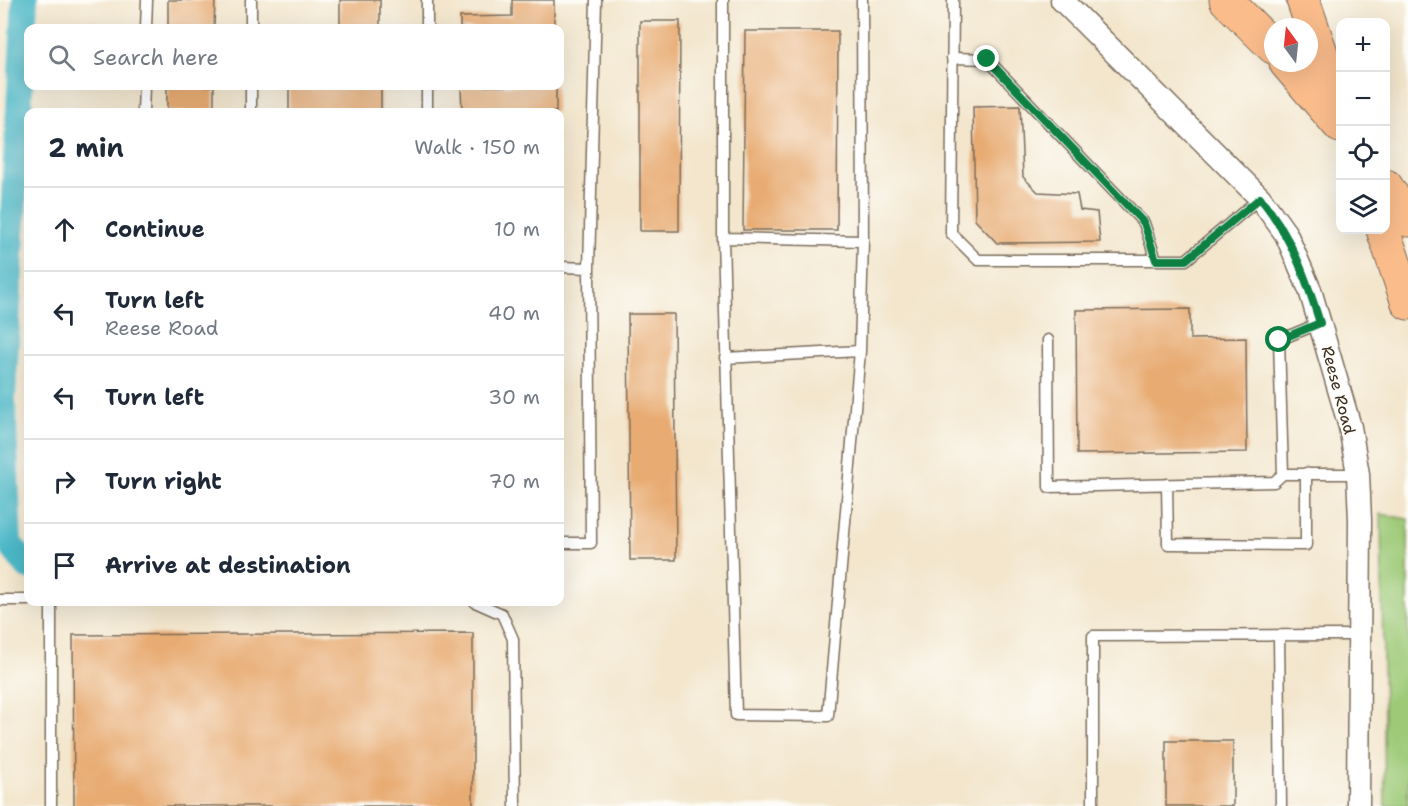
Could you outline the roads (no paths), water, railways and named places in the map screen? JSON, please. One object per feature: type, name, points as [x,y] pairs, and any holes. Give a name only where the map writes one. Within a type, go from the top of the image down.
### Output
[{"type":"highway","points":[[1226,0],[1264,38]]},
{"type":"highway","points":[[1303,0],[1336,94]]},
{"type":"highway","points":[[1295,72],[1340,126]]},
{"type":"highway","points":[[1390,192],[1408,220]]},
{"type":"highway","points":[[1384,234],[1408,303]]},
{"type":"street","name":"Reese Road","points":[[1062,0],[1260,198],[1286,234],[1310,290],[1350,427],[1358,474],[1360,520],[1358,806]]},
{"type":"lane","points":[[146,24],[147,0]]},
{"type":"lane","points":[[251,0],[251,24]]},
{"type":"lane","points":[[427,0],[427,24]]},
{"type":"lane","points":[[564,543],[591,543],[589,268],[596,0]]},
{"type":"lane","points":[[723,0],[725,358],[736,715],[828,716],[860,351],[863,241],[862,0]]},
{"type":"lane","points":[[953,0],[951,234],[978,260],[1186,260],[1260,198]]},
{"type":"lane","points":[[952,58],[987,59],[1144,223],[1156,260]]},
{"type":"lane","points":[[143,108],[144,90]]},
{"type":"lane","points":[[251,90],[251,108]]},
{"type":"lane","points":[[427,90],[427,108]]},
{"type":"lane","points":[[723,238],[863,241]]},
{"type":"lane","points":[[564,267],[589,268]]},
{"type":"lane","points":[[1283,474],[1279,340],[1320,323]]},
{"type":"lane","points":[[1048,340],[1049,487],[1274,482],[1283,474],[1358,474]]},
{"type":"lane","points":[[725,358],[860,351]]},
{"type":"lane","points":[[1167,484],[1168,544],[1306,545],[1306,473]]},
{"type":"lane","points":[[0,600],[24,600]]},
{"type":"lane","points":[[51,606],[51,806]]},
{"type":"lane","points":[[484,606],[502,614],[513,639],[515,806]]},
{"type":"lane","points":[[1093,806],[1094,636],[1359,635]]},
{"type":"lane","points":[[1279,636],[1281,806]]},
{"type":"waterway","points":[[24,562],[9,543],[3,398],[25,0]]}]
